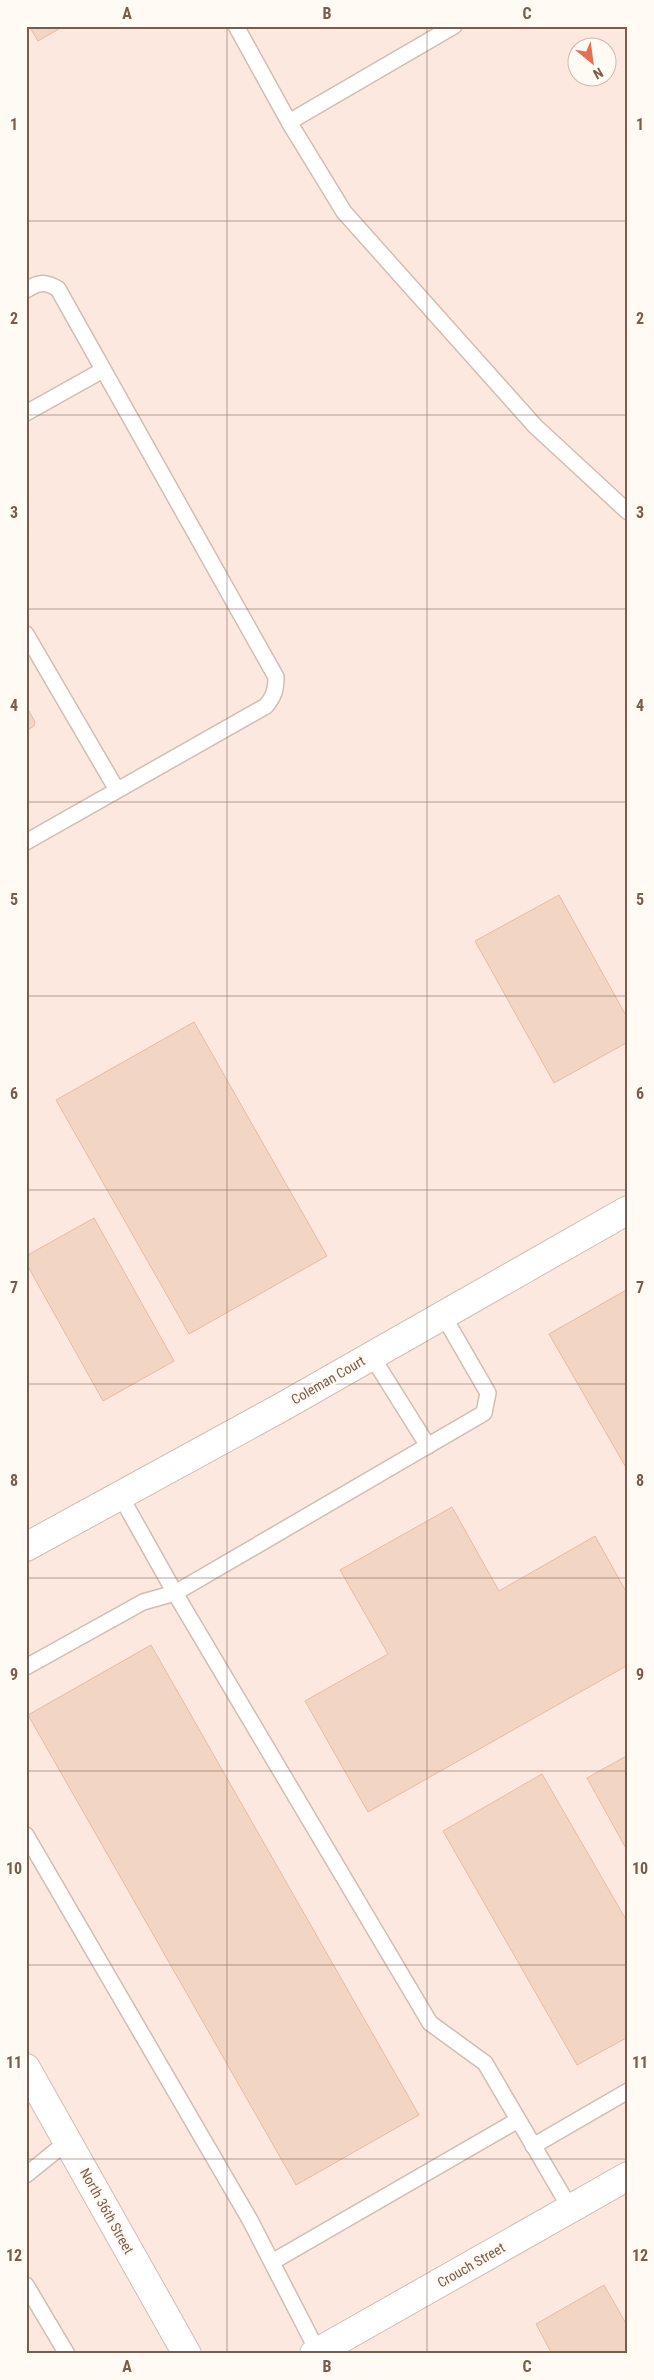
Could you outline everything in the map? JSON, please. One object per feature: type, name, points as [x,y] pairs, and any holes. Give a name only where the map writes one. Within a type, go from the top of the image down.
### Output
[{"type":"street","name":"Coleman Court","points":[[26,1547],[628,1210]]},
{"type":"street","name":"North 36th Street","points":[[26,2068],[187,2354]]},
{"type":"street","name":"Crouch Street","points":[[316,2353],[628,2176]]},
{"type":"lane","points":[[236,26],[289,122],[344,212],[535,426],[628,512]]},
{"type":"lane","points":[[289,122],[454,26]]},
{"type":"lane","points":[[26,290],[39,282],[50,284],[58,289],[276,677],[276,689],[273,698],[266,706],[26,842]]},
{"type":"lane","points":[[26,413],[103,370]]},
{"type":"lane","points":[[26,634],[117,790]]},
{"type":"lane","points":[[26,1667],[143,1602],[175,1593],[484,1413],[488,1393],[443,1315]]},
{"type":"lane","points":[[371,1355],[428,1446]]},
{"type":"lane","points":[[120,1495],[175,1593],[430,2023],[485,2063],[570,2208]]},
{"type":"lane","points":[[26,1835],[250,2220],[316,2353]]},
{"type":"lane","points":[[533,2146],[628,2091]]},
{"type":"lane","points":[[272,2262],[518,2120]]},
{"type":"lane","points":[[26,2175],[68,2141]]},
{"type":"lane","points":[[26,2285],[67,2354]]},
{"type":"shaded area","points":[[26,26],[628,26],[628,2354],[26,2354]]},
{"type":"building","points":[[29,26],[64,26],[38,41]]},
{"type":"building","points":[[26,706],[35,722],[34,726],[26,731]]},
{"type":"building","points":[[559,895],[628,1019],[628,1042],[554,1083],[475,941]]},
{"type":"building","points":[[194,1022],[327,1256],[189,1334],[56,1100]]},
{"type":"building","points":[[94,1218],[174,1361],[103,1401],[26,1263],[26,1256]]},
{"type":"building","points":[[628,1289],[628,1471],[549,1334]]},
{"type":"building","points":[[452,1507],[499,1591],[595,1536],[628,1595],[628,1665],[368,1812],[305,1701],[388,1654],[340,1570]]},
{"type":"building","points":[[151,1645],[419,2115],[296,2185],[28,1715]]},
{"type":"building","points":[[628,1755],[628,1852],[587,1778]]},
{"type":"building","points":[[542,1774],[628,1923],[628,2037],[577,2065],[443,1831]]},
{"type":"building","points":[[604,2285],[628,2327],[628,2354],[552,2354],[536,2324]]}]
